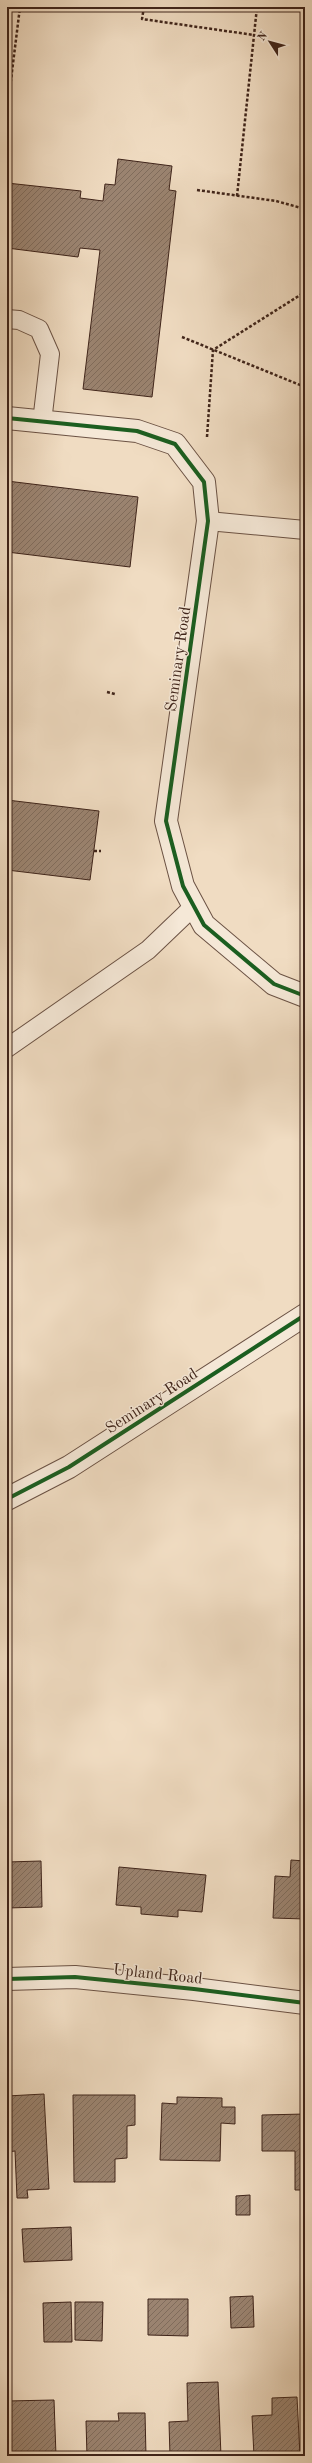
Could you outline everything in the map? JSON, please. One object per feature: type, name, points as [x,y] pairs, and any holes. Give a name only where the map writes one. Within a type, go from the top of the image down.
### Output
[{"type":"street","points":[[7,418],[137,431],[175,444],[204,482]]},
{"type":"street","name":"Seminary Road","points":[[204,482],[208,521],[166,821],[183,886],[204,925],[274,984],[305,996]]},
{"type":"street","name":"Seminary Road","points":[[7,1499],[69,1467],[305,1315]]},
{"type":"street","name":"Upland Road","points":[[7,1979],[75,1977],[194,1988],[305,2003]]},
{"type":"lane","points":[[7,319],[20,320],[39,329],[50,354],[42,422]]},
{"type":"lane","points":[[208,521],[305,530]]},
{"type":"lane","points":[[7,1048],[148,950],[194,906]]},
{"type":"path","points":[[7,112],[20,7]]},
{"type":"path","points":[[144,7],[142,19],[254,36]]},
{"type":"path","points":[[237,196],[257,7]]},
{"type":"path","points":[[197,190],[276,201],[305,209]]},
{"type":"path","points":[[213,350],[305,292]]},
{"type":"path","points":[[182,337],[305,387]]},
{"type":"path","points":[[204,482],[213,350]]},
{"type":"path","points":[[107,692],[115,694]]},
{"type":"path","points":[[94,851],[101,852]]},
{"type":"building","points":[[118,159],[172,166],[169,190],[176,191],[152,397],[83,389],[100,250],[80,248],[78,257],[7,248],[7,183],[81,191],[80,198],[103,201],[105,184],[115,185]]},
{"type":"building","points":[[7,481],[138,497],[130,567],[7,552]]},
{"type":"building","points":[[7,800],[99,811],[90,880],[7,870]]},
{"type":"building","points":[[291,1860],[305,1861],[305,1919],[273,1918],[275,1876],[290,1877]]},
{"type":"building","points":[[41,1861],[42,1907],[7,1908],[7,1862]]},
{"type":"building","points":[[119,1867],[206,1875],[202,1912],[178,1910],[178,1917],[141,1914],[141,1907],[116,1905]]},
{"type":"building","points":[[44,2094],[49,2189],[27,2190],[28,2198],[17,2198],[15,2151],[7,2152],[7,2096]]},
{"type":"building","points":[[73,2095],[135,2095],[135,2125],[127,2126],[127,2158],[115,2159],[115,2182],[74,2182]]},
{"type":"building","points":[[177,2097],[222,2098],[222,2107],[235,2107],[235,2124],[221,2123],[220,2161],[160,2160],[162,2103],[177,2104]]},
{"type":"building","points":[[305,2114],[305,2190],[295,2190],[295,2151],[262,2151],[262,2115]]},
{"type":"building","points":[[250,2195],[250,2215],[236,2215],[236,2196]]},
{"type":"building","points":[[71,2227],[72,2260],[24,2262],[22,2229]]},
{"type":"building","points":[[253,2296],[254,2327],[231,2328],[230,2297]]},
{"type":"building","points":[[148,2299],[188,2299],[188,2336],[148,2335]]},
{"type":"building","points":[[71,2302],[72,2342],[44,2342],[43,2303]]},
{"type":"building","points":[[75,2302],[103,2302],[102,2341],[75,2340]]},
{"type":"building","points":[[218,2382],[221,2456],[170,2456],[169,2422],[188,2421],[187,2383]]},
{"type":"building","points":[[297,2397],[300,2456],[254,2456],[252,2416],[272,2415],[272,2398]]},
{"type":"building","points":[[54,2400],[56,2456],[7,2456],[7,2401]]},
{"type":"building","points":[[118,2413],[145,2413],[146,2456],[87,2456],[86,2421],[119,2421]]},
{"type":"cycle path","points":[[7,418],[137,431],[175,444],[204,482],[208,521],[166,821],[183,886],[204,925],[274,984],[305,996]]},
{"type":"cycle path","points":[[7,1499],[69,1467],[305,1315]]},
{"type":"cycle path","points":[[7,1979],[75,1977],[194,1989],[305,2003]]}]
